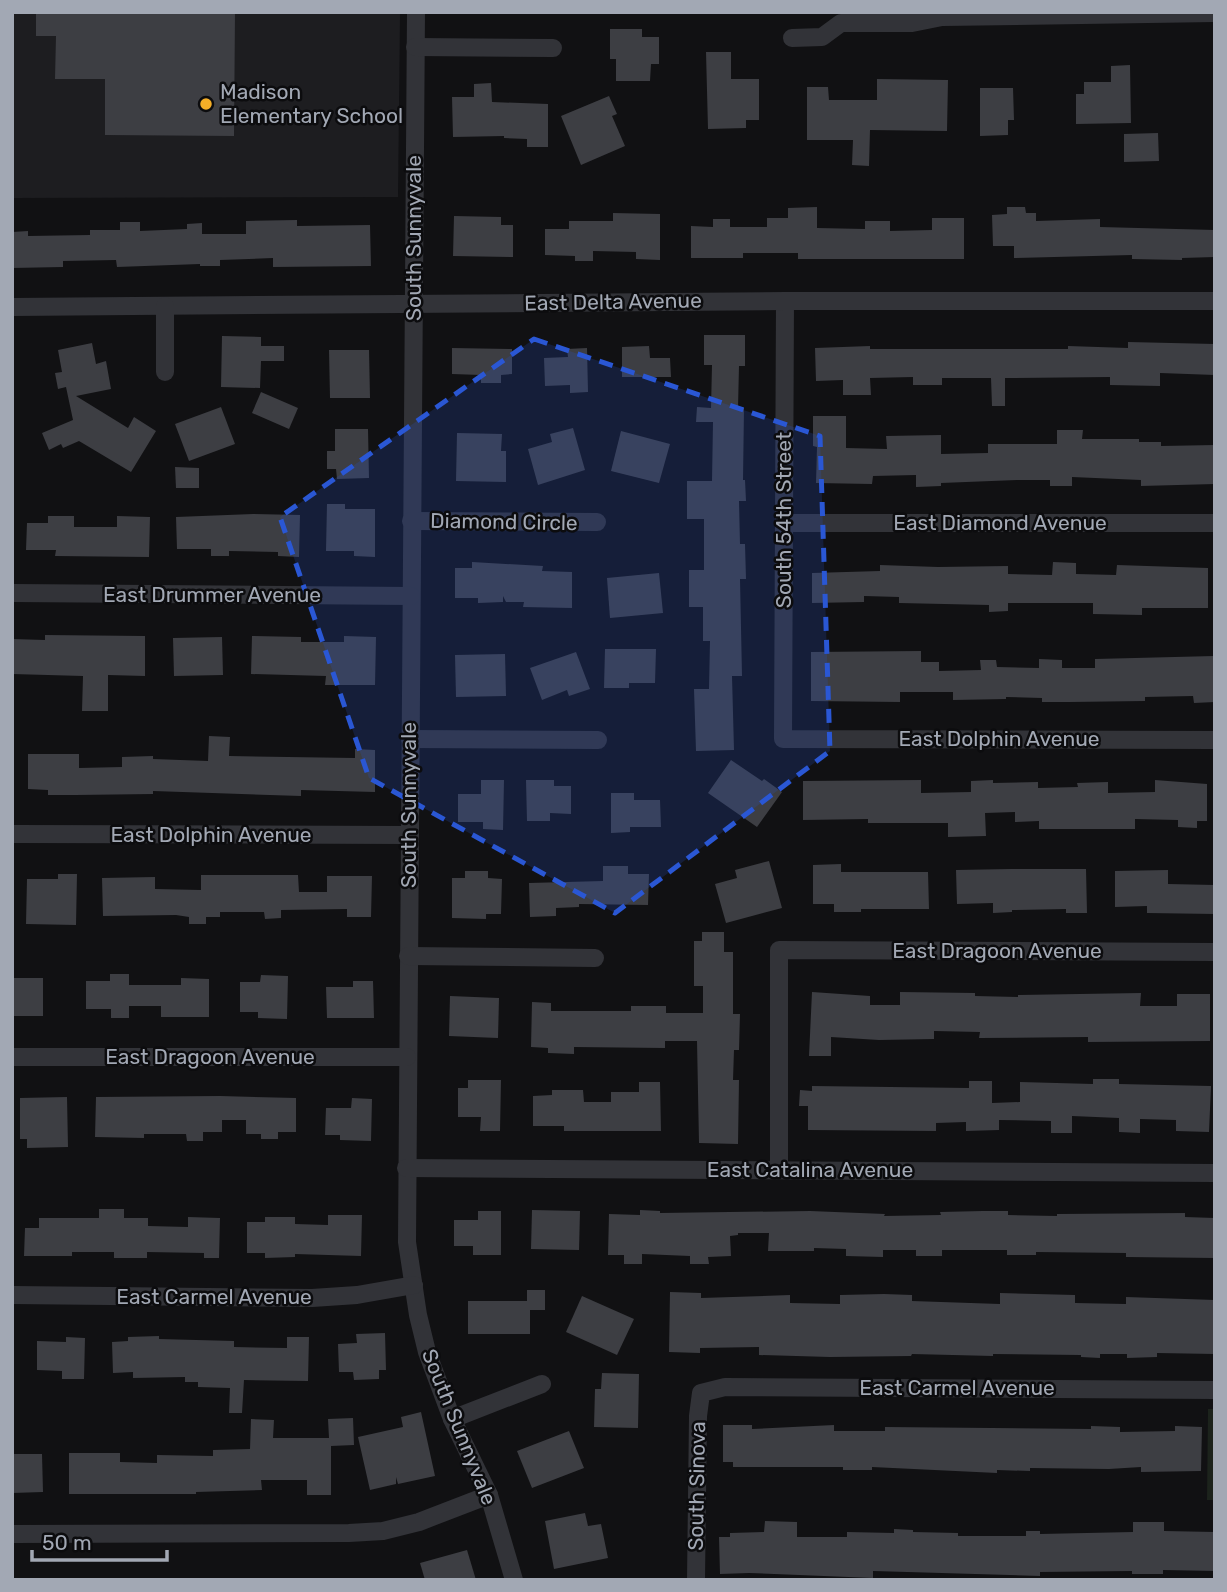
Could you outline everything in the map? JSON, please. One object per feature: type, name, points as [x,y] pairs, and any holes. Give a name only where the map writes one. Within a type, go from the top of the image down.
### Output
[{"type":"street","name":"South Sunnyvale","points":[[416,12],[407,1242],[418,1315],[427,1352],[452,1419],[489,1495],[514,1580]]},
{"type":"street","points":[[792,38],[821,37],[841,23],[912,23],[942,17],[1215,13]]},
{"type":"street","points":[[415,47],[554,48]]},
{"type":"street","name":"East Delta Avenue","points":[[12,307],[1215,300]]},
{"type":"street","name":"South 54th Street","points":[[783,739],[785,301]]},
{"type":"street","points":[[165,372],[166,306]]},
{"type":"street","name":"Diamond Circle","points":[[411,521],[597,523]]},
{"type":"street","name":"East Diamond Avenue","points":[[785,523],[1215,523]]},
{"type":"street","name":"East Drummer Avenue","points":[[12,593],[411,596]]},
{"type":"street","points":[[410,739],[598,740]]},
{"type":"street","name":"East Dolphin Avenue","points":[[783,739],[1215,740]]},
{"type":"street","name":"East Dolphin Avenue","points":[[12,834],[409,835]]},
{"type":"street","name":"East Dragoon Avenue","points":[[779,1170],[779,950],[1215,952]]},
{"type":"street","points":[[408,956],[595,958]]},
{"type":"street","name":"East Dragoon Avenue","points":[[12,1058],[407,1058]]},
{"type":"street","name":"East Catalina Avenue","points":[[406,1168],[1215,1173]]},
{"type":"street","name":"East Carmel Avenue","points":[[12,1296],[312,1298],[357,1295],[414,1285]]},
{"type":"street","points":[[452,1419],[542,1384]]},
{"type":"street","name":"East Carmel Avenue","points":[[701,1393],[725,1387],[1215,1390]]},
{"type":"street","name":"South Sinova","points":[[696,1580],[698,1416],[701,1393]]},
{"type":"street","points":[[12,1534],[383,1531],[419,1521],[489,1495]]},
{"type":"highlighted area","points":[[534,339],[820,436],[830,751],[615,913],[369,778],[280,517]]},
{"type":"shaded area","name":"Madison Elementary School","points":[[12,12],[400,12],[398,197],[12,198]]},
{"type":"shaded area","points":[[1208,1409],[1215,1409],[1215,1500],[1207,1500]]},
{"type":"building","points":[[36,12],[235,12],[234,136],[105,135],[105,79],[55,79],[56,36],[36,36]]},
{"type":"building","points":[[610,29],[642,29],[642,37],[659,37],[659,64],[651,64],[650,81],[616,81],[616,59],[610,59]]},
{"type":"building","points":[[706,52],[731,52],[731,79],[759,79],[759,120],[746,120],[746,128],[708,129]]},
{"type":"building","points":[[1130,65],[1131,123],[1076,124],[1076,94],[1084,94],[1084,82],[1111,82],[1111,66]]},
{"type":"building","points":[[877,79],[948,80],[947,131],[870,130],[869,166],[852,165],[853,140],[807,140],[807,87],[828,87],[829,100],[877,100]]},
{"type":"building","points":[[491,83],[492,102],[548,104],[548,147],[527,147],[527,139],[504,136],[453,137],[452,97],[474,97],[474,84]]},
{"type":"building","points":[[980,88],[1013,88],[1014,120],[1008,120],[1008,135],[980,136]]},
{"type":"building","points":[[609,96],[617,114],[612,116],[625,146],[581,165],[561,116]]},
{"type":"building","points":[[1158,133],[1159,161],[1124,162],[1124,134]]},
{"type":"building","points":[[817,207],[817,228],[865,229],[865,221],[890,221],[890,231],[932,230],[932,218],[964,218],[964,259],[798,259],[798,253],[743,253],[743,258],[691,258],[691,226],[713,227],[713,219],[730,219],[730,227],[767,227],[767,218],[788,218],[788,208]]},
{"type":"building","points":[[1007,207],[1025,207],[1026,213],[1036,213],[1036,221],[1100,219],[1100,227],[1215,230],[1215,257],[1182,260],[1132,259],[1132,255],[1014,258],[1014,246],[993,246],[992,215],[1007,214]]},
{"type":"building","points":[[613,213],[660,214],[660,260],[636,259],[636,252],[593,251],[593,261],[575,261],[575,256],[545,255],[545,229],[569,229],[569,221],[613,221]]},
{"type":"building","points":[[454,216],[501,217],[501,225],[513,225],[513,257],[453,256]]},
{"type":"building","points":[[297,220],[297,226],[370,225],[371,266],[273,267],[273,258],[220,260],[220,266],[200,264],[117,267],[116,260],[63,261],[63,267],[12,268],[12,232],[28,231],[28,236],[90,235],[90,230],[120,230],[120,222],[140,222],[140,231],[187,229],[187,224],[202,223],[202,234],[246,234],[246,221]]},
{"type":"building","points":[[704,335],[745,335],[745,366],[739,366],[738,408],[744,408],[743,480],[746,501],[739,501],[740,544],[745,544],[746,579],[740,579],[742,676],[732,676],[734,750],[696,751],[694,689],[709,689],[710,641],[703,641],[703,607],[689,607],[689,570],[704,570],[704,519],[687,519],[687,481],[712,481],[713,422],[696,422],[697,407],[711,408],[712,365],[704,365]]},
{"type":"building","points":[[222,336],[261,337],[261,346],[284,346],[284,361],[261,361],[260,388],[221,387]]},
{"type":"building","points":[[1128,342],[1215,344],[1215,375],[1160,373],[1160,386],[1110,385],[1110,377],[1005,378],[1005,406],[992,406],[991,378],[942,378],[942,385],[913,385],[913,377],[870,378],[871,395],[843,395],[843,380],[816,381],[815,348],[1128,348]]},
{"type":"building","points":[[92,343],[96,364],[106,361],[111,389],[76,396],[128,428],[134,417],[156,431],[131,472],[79,441],[63,448],[61,444],[49,450],[42,433],[73,420],[66,387],[58,389],[55,373],[62,372],[58,350]]},
{"type":"building","points":[[649,346],[650,358],[670,358],[671,377],[622,377],[622,347]]},
{"type":"building","points":[[452,348],[512,349],[512,374],[501,375],[501,383],[481,383],[481,375],[452,374]]},
{"type":"building","points":[[587,348],[588,392],[570,393],[570,385],[545,386],[544,358],[568,357],[567,349]]},
{"type":"building","points":[[329,350],[369,350],[370,398],[330,398]]},
{"type":"building","points":[[261,392],[298,408],[289,429],[252,413]]},
{"type":"building","points":[[221,407],[235,444],[189,461],[175,424]]},
{"type":"building","points":[[813,416],[846,416],[846,448],[887,449],[886,436],[941,435],[941,454],[988,453],[988,444],[1057,444],[1057,430],[1083,430],[1082,439],[1139,439],[1139,442],[1161,442],[1161,446],[1215,445],[1215,484],[1141,486],[1141,480],[1072,477],[1072,486],[1050,486],[1050,480],[1017,480],[941,483],[941,486],[916,487],[916,475],[873,476],[872,484],[816,483],[817,447],[813,446]]},
{"type":"building","points":[[573,428],[585,470],[538,485],[528,449],[552,442],[550,434]]},
{"type":"building","points":[[335,429],[368,429],[369,478],[337,479],[336,469],[327,469],[327,451],[335,451]]},
{"type":"building","points":[[621,431],[670,444],[659,483],[611,471]]},
{"type":"building","points":[[457,433],[502,434],[501,451],[506,451],[506,482],[456,481]]},
{"type":"building","points":[[175,467],[199,468],[199,488],[176,488]]},
{"type":"building","points":[[327,504],[345,504],[345,509],[375,509],[375,557],[354,556],[354,551],[326,551]]},
{"type":"building","points":[[300,515],[299,557],[278,556],[278,552],[229,551],[229,556],[211,556],[211,549],[177,549],[176,517]]},
{"type":"building","points":[[48,516],[74,516],[74,527],[117,527],[117,516],[150,517],[149,557],[55,556],[56,550],[26,550],[27,523],[48,523]]},
{"type":"building","points":[[472,562],[543,566],[542,571],[572,572],[572,608],[523,607],[524,602],[506,602],[503,596],[503,602],[478,603],[478,598],[455,598],[455,568],[472,568]]},
{"type":"building","points":[[1053,562],[1076,563],[1076,574],[1116,575],[1117,565],[1208,568],[1208,608],[1142,608],[1142,615],[1093,614],[1093,603],[1008,603],[1008,611],[989,612],[989,605],[899,603],[899,597],[864,596],[864,602],[812,603],[812,573],[880,571],[880,565],[1008,566],[1008,574],[1052,575]]},
{"type":"building","points":[[659,573],[663,613],[610,618],[607,578]]},
{"type":"building","points":[[45,635],[145,636],[145,676],[108,675],[108,711],[82,711],[83,676],[12,674],[12,639],[45,640]]},
{"type":"building","points":[[252,636],[301,637],[301,642],[344,642],[344,636],[376,637],[375,685],[325,685],[326,676],[251,674]]},
{"type":"building","points":[[222,637],[223,675],[174,676],[173,638]]},
{"type":"building","points":[[605,649],[656,649],[655,683],[629,683],[629,688],[604,688]]},
{"type":"building","points":[[921,651],[921,662],[939,662],[939,671],[981,670],[980,660],[996,660],[997,667],[1039,668],[1039,659],[1062,660],[1062,668],[1095,668],[1095,659],[1214,656],[1215,702],[1194,703],[1193,696],[1145,697],[1145,701],[1042,702],[1042,698],[1006,697],[953,700],[953,692],[900,692],[900,702],[811,701],[811,652]]},
{"type":"building","points":[[576,652],[590,689],[569,696],[567,690],[542,700],[530,668]]},
{"type":"building","points":[[505,654],[506,696],[456,697],[455,655]]},
{"type":"building","points":[[209,736],[230,737],[229,756],[355,758],[355,749],[375,750],[375,792],[301,790],[301,796],[153,791],[153,794],[48,795],[48,790],[28,789],[28,754],[79,754],[79,768],[122,767],[122,757],[153,756],[153,759],[208,761]]},
{"type":"building","points":[[731,760],[782,792],[757,827],[708,793]]},
{"type":"building","points":[[481,780],[504,780],[503,830],[483,829],[483,822],[458,822],[458,794],[481,794]]},
{"type":"building","points":[[526,780],[554,780],[554,786],[571,786],[571,814],[550,813],[550,821],[527,821]]},
{"type":"building","points":[[921,780],[921,793],[971,792],[971,781],[993,780],[993,783],[1038,782],[1038,788],[1078,787],[1077,783],[1108,782],[1108,793],[1155,792],[1155,780],[1207,784],[1207,821],[1197,821],[1197,828],[1178,827],[1178,820],[1135,819],[1135,829],[1039,829],[1039,821],[1015,822],[1015,812],[985,813],[986,836],[948,837],[948,823],[868,823],[868,819],[803,820],[803,781]]},
{"type":"building","points":[[611,793],[634,793],[634,800],[660,800],[661,827],[630,827],[630,832],[611,833]]},
{"type":"building","points":[[769,861],[782,908],[726,923],[715,884],[737,878],[735,870]]},
{"type":"building","points":[[841,864],[841,872],[928,872],[929,909],[861,909],[861,912],[834,912],[834,904],[813,904],[813,865]]},
{"type":"building","points":[[603,866],[628,866],[628,874],[649,874],[648,905],[579,904],[579,907],[556,908],[556,916],[530,917],[529,883],[603,881]]},
{"type":"building","points":[[1086,869],[1087,913],[1066,913],[1066,909],[993,913],[993,903],[957,904],[956,870]]},
{"type":"building","points":[[1168,870],[1168,884],[1215,885],[1215,914],[1147,913],[1147,906],[1115,907],[1115,871]]},
{"type":"building","points":[[465,871],[488,871],[488,878],[502,879],[501,914],[486,914],[486,919],[452,918],[452,878],[465,878]]},
{"type":"building","points":[[58,874],[77,874],[76,925],[26,924],[27,879],[58,879]]},
{"type":"building","points":[[201,875],[298,875],[299,892],[327,892],[327,876],[372,876],[371,917],[347,917],[347,909],[281,910],[281,918],[265,919],[264,912],[220,912],[220,917],[206,917],[206,924],[189,924],[189,917],[176,915],[103,916],[102,878],[155,877],[155,889],[201,890]]},
{"type":"building","points":[[702,932],[724,932],[724,952],[733,952],[733,1014],[740,1014],[739,1050],[734,1050],[733,1080],[739,1080],[738,1144],[699,1143],[697,1041],[665,1041],[665,1048],[574,1047],[574,1054],[548,1053],[548,1048],[531,1047],[532,1002],[551,1003],[551,1011],[631,1011],[631,1006],[666,1006],[666,1013],[703,1013],[703,986],[694,986],[694,941],[702,941]]},
{"type":"building","points":[[110,974],[129,974],[129,985],[181,985],[181,978],[209,979],[209,1017],[161,1017],[161,1006],[129,1006],[129,1018],[111,1018],[111,1009],[86,1009],[86,981],[110,981]]},
{"type":"building","points":[[261,975],[288,976],[287,1019],[258,1018],[258,1012],[240,1012],[240,982],[260,982]]},
{"type":"building","points":[[12,978],[43,978],[43,1016],[12,1016]]},
{"type":"building","points":[[353,981],[373,981],[374,1018],[327,1018],[326,987],[353,987]]},
{"type":"building","points":[[812,992],[870,996],[870,1005],[900,1005],[900,992],[975,993],[975,996],[1018,997],[1141,993],[1140,1006],[1177,1006],[1177,994],[1210,994],[1210,1041],[1088,1042],[1088,1037],[979,1038],[980,1032],[934,1031],[934,1039],[831,1037],[831,1056],[809,1056]]},
{"type":"building","points":[[450,996],[499,998],[498,1038],[449,1036]]},
{"type":"building","points":[[1093,1079],[1119,1079],[1119,1084],[1211,1086],[1209,1132],[1176,1131],[1176,1120],[1140,1119],[1140,1133],[1119,1132],[1119,1118],[1072,1116],[1072,1133],[1051,1133],[1051,1121],[999,1120],[999,1130],[966,1131],[966,1122],[936,1123],[936,1131],[808,1130],[808,1106],[799,1106],[800,1090],[812,1091],[812,1086],[969,1088],[969,1081],[992,1081],[992,1103],[1020,1102],[1020,1082],[1093,1084]]},
{"type":"building","points":[[468,1080],[501,1080],[500,1131],[480,1131],[481,1117],[458,1117],[458,1088],[468,1088]]},
{"type":"building","points":[[639,1082],[660,1082],[661,1131],[564,1131],[564,1126],[533,1126],[533,1096],[552,1095],[552,1090],[583,1090],[584,1102],[611,1102],[611,1092],[639,1092]]},
{"type":"building","points":[[67,1097],[68,1147],[27,1148],[27,1139],[20,1139],[20,1098]]},
{"type":"building","points":[[96,1097],[296,1098],[296,1132],[278,1132],[278,1139],[261,1139],[261,1134],[246,1134],[246,1120],[222,1120],[222,1132],[203,1132],[203,1141],[187,1141],[186,1134],[144,1134],[144,1138],[95,1137]]},
{"type":"building","points":[[352,1098],[372,1099],[371,1141],[340,1140],[340,1135],[325,1135],[326,1108],[351,1108]]},
{"type":"building","points":[[99,1209],[124,1209],[124,1218],[148,1218],[148,1226],[188,1227],[188,1217],[220,1218],[219,1258],[204,1258],[204,1253],[147,1252],[147,1258],[114,1258],[114,1252],[72,1252],[72,1256],[24,1256],[25,1228],[39,1228],[39,1218],[99,1218]]},
{"type":"building","points":[[532,1210],[580,1211],[579,1250],[531,1249]]},
{"type":"building","points":[[640,1210],[660,1213],[810,1211],[885,1214],[884,1216],[983,1211],[1008,1211],[1008,1215],[1057,1216],[1185,1213],[1185,1217],[1215,1218],[1215,1258],[1126,1257],[1126,1253],[1036,1252],[1036,1255],[1007,1255],[1007,1250],[942,1250],[942,1256],[916,1256],[916,1250],[883,1250],[883,1257],[846,1256],[846,1249],[768,1251],[769,1233],[738,1233],[730,1236],[731,1256],[708,1257],[709,1264],[690,1264],[690,1256],[642,1254],[642,1264],[624,1264],[624,1255],[608,1255],[609,1214],[640,1215]]},
{"type":"building","points":[[478,1211],[501,1211],[501,1255],[473,1255],[473,1246],[454,1246],[454,1220],[478,1220]]},
{"type":"building","points":[[328,1215],[362,1215],[361,1256],[295,1254],[295,1257],[265,1258],[265,1253],[247,1253],[247,1222],[265,1222],[265,1217],[295,1217],[295,1224],[328,1225]]},
{"type":"building","points":[[527,1290],[545,1290],[545,1310],[530,1310],[530,1334],[468,1334],[468,1301],[527,1301]]},
{"type":"building","points":[[670,1292],[701,1293],[701,1298],[790,1295],[790,1303],[840,1304],[840,1295],[884,1294],[912,1295],[912,1301],[1000,1304],[1000,1293],[1075,1295],[1075,1303],[1126,1304],[1126,1297],[1215,1300],[1215,1354],[1157,1353],[1157,1357],[1127,1358],[1127,1354],[1100,1354],[1100,1358],[1081,1355],[993,1354],[830,1357],[759,1355],[759,1347],[700,1348],[700,1353],[669,1352]]},
{"type":"building","points":[[582,1296],[634,1319],[617,1355],[566,1332]]},
{"type":"building","points":[[385,1333],[386,1370],[379,1370],[379,1379],[354,1380],[353,1372],[339,1372],[338,1344],[357,1343],[356,1334]]},
{"type":"building","points":[[159,1336],[159,1339],[234,1341],[234,1347],[287,1348],[287,1337],[309,1337],[308,1381],[244,1380],[242,1413],[229,1413],[230,1388],[198,1387],[198,1382],[185,1382],[185,1377],[133,1378],[133,1372],[113,1373],[112,1342],[128,1341],[128,1337]]},
{"type":"building","points":[[66,1337],[85,1338],[84,1379],[62,1379],[62,1371],[37,1370],[37,1341],[66,1342]]},
{"type":"building","points":[[602,1373],[639,1374],[638,1428],[594,1427],[595,1389],[601,1389]]},
{"type":"building","points":[[421,1412],[435,1476],[398,1484],[396,1477],[396,1484],[370,1490],[358,1437],[403,1427],[401,1417]]},
{"type":"building","points":[[353,1418],[354,1445],[331,1446],[331,1495],[307,1495],[307,1480],[261,1480],[262,1490],[196,1494],[69,1494],[69,1453],[120,1453],[120,1462],[157,1463],[157,1455],[213,1456],[213,1450],[250,1449],[251,1419],[274,1420],[273,1438],[329,1438],[328,1419]]},
{"type":"building","points":[[723,1425],[752,1425],[752,1429],[834,1425],[834,1431],[885,1431],[885,1427],[1091,1429],[1091,1426],[1120,1427],[1120,1432],[1175,1431],[1175,1426],[1202,1427],[1201,1471],[1141,1472],[1141,1467],[1030,1468],[1030,1471],[997,1470],[997,1473],[872,1467],[872,1470],[843,1470],[843,1467],[733,1467],[733,1462],[723,1462]]},
{"type":"building","points":[[569,1431],[584,1468],[532,1488],[517,1451]]},
{"type":"building","points":[[12,1454],[42,1454],[43,1492],[12,1493]]},
{"type":"building","points":[[585,1513],[588,1526],[601,1524],[608,1558],[554,1569],[545,1521]]},
{"type":"building","points":[[765,1521],[797,1522],[797,1537],[847,1537],[847,1532],[894,1533],[894,1529],[958,1533],[958,1536],[1026,1536],[1026,1531],[1040,1531],[1040,1534],[1133,1532],[1133,1522],[1164,1522],[1164,1531],[1215,1532],[1215,1571],[1163,1570],[1163,1574],[1132,1574],[1132,1571],[1040,1572],[1040,1576],[873,1571],[873,1578],[720,1574],[719,1537],[730,1537],[730,1533],[764,1532]]},
{"type":"building","points":[[467,1550],[476,1580],[425,1580],[420,1563]]},
{"type":"place","name":"Madison Elementary School","points":[[206,104]]}]
